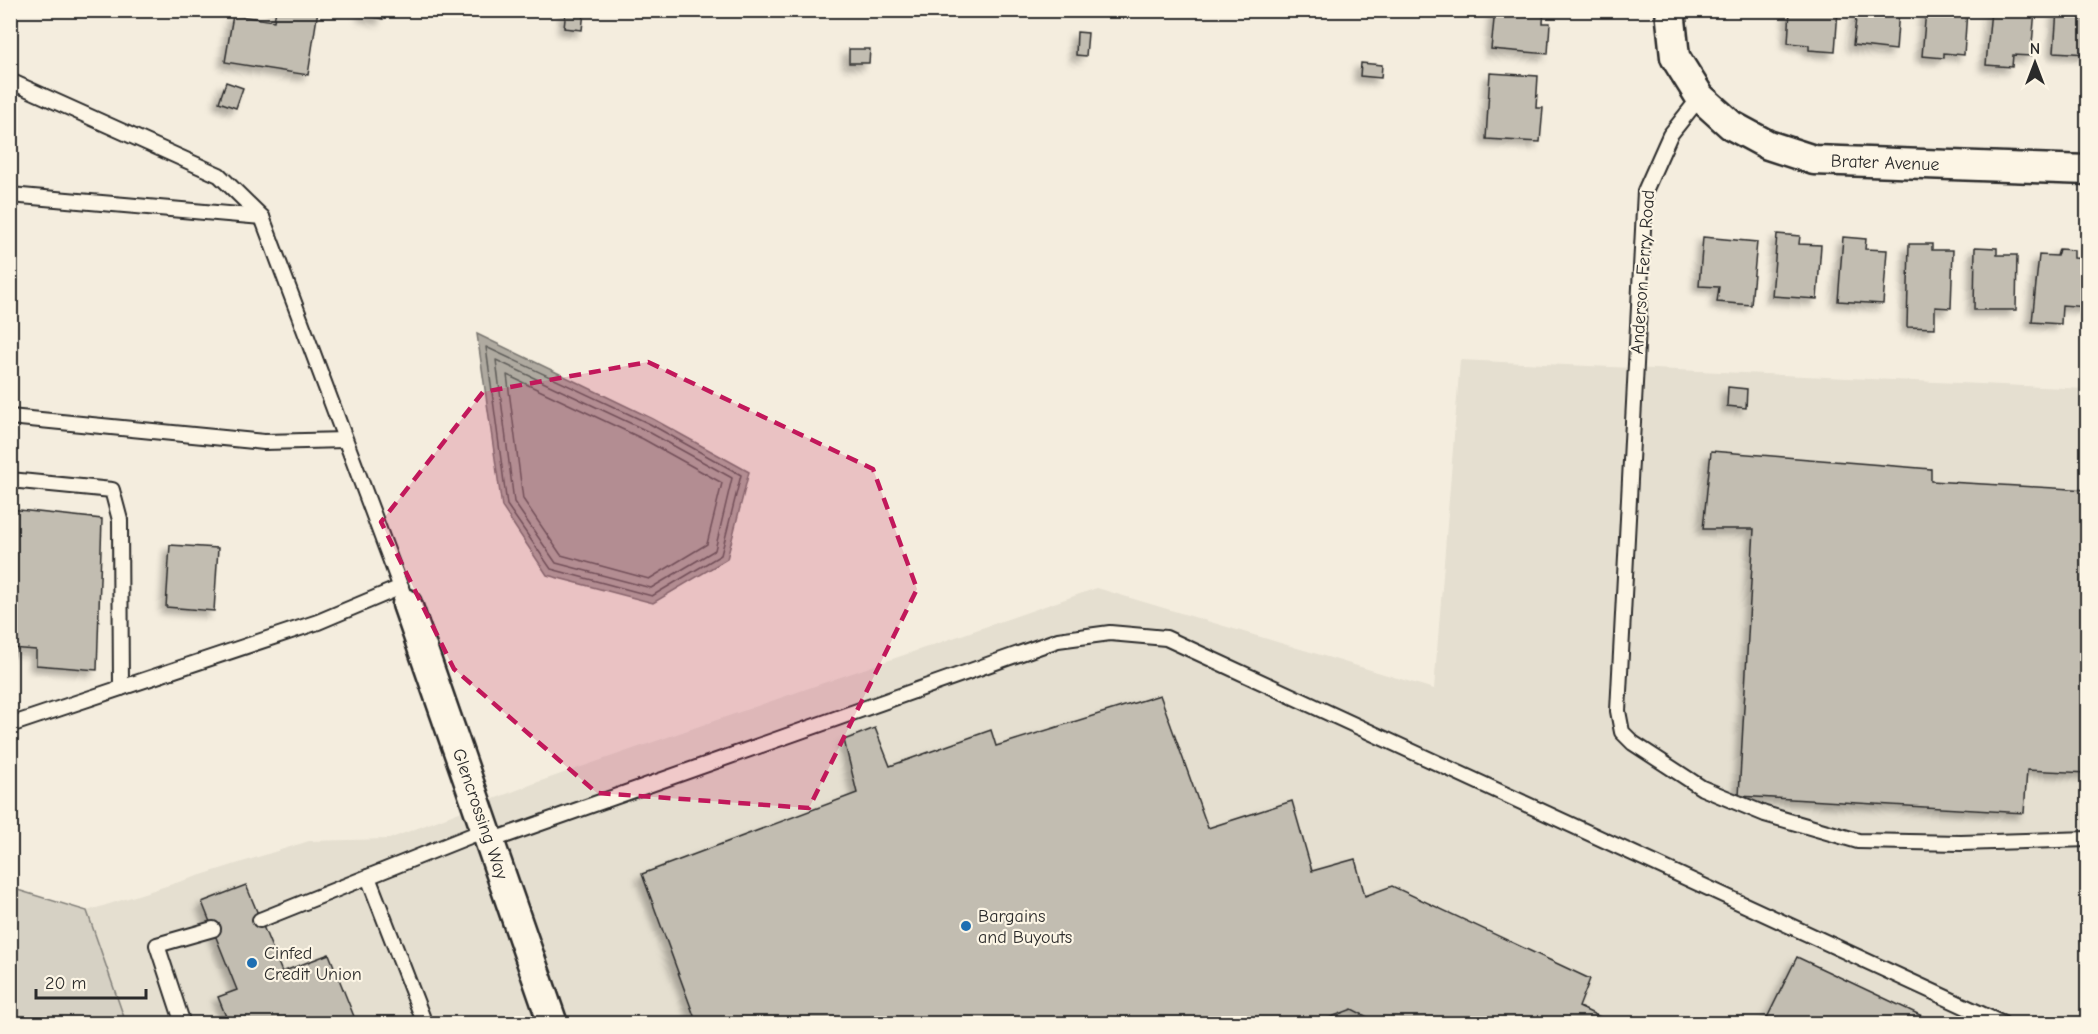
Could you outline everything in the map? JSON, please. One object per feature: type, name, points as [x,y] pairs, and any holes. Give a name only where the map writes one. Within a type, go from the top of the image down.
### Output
[{"type":"street","points":[[1670,10],[1675,57],[1700,98]]},
{"type":"street","name":"Brater Avenue","points":[[1700,98],[1731,125],[1768,145],[1814,160],[2088,170]]},
{"type":"street","name":"Glencrossing Way","points":[[404,595],[553,1023]]},
{"type":"lane","points":[[10,81],[219,176],[262,217],[404,595],[10,725]]},
{"type":"lane","name":"Anderson Ferry Road","points":[[1700,98],[1670,135],[1645,191],[1618,711],[1622,732],[1633,743],[1702,788],[1765,814],[1858,841],[1961,843],[2088,839]]},
{"type":"lane","points":[[10,195],[262,217]]},
{"type":"lane","points":[[10,417],[264,442],[345,440]]},
{"type":"lane","points":[[10,480],[112,490],[120,520],[121,688]]},
{"type":"lane","points":[[260,920],[368,877],[1058,640],[1110,633],[1166,638],[2003,1023]]},
{"type":"lane","points":[[368,877],[425,1023]]},
{"type":"lane","points":[[183,1023],[157,945],[213,929]]},
{"type":"highlighted area","points":[[648,362],[873,469],[917,589],[809,808],[597,793],[454,669],[381,522],[483,392]]},
{"type":"shaded area","points":[[1460,360],[2087,389],[2087,1023],[126,1023],[87,911],[309,841],[389,839],[538,782],[1097,588],[1434,689]]},
{"type":"shaded area","points":[[11,888],[87,911],[126,1023],[11,1023]]},
{"type":"water","points":[[477,334],[653,419],[749,472],[727,559],[653,603],[547,575],[502,507]]},
{"type":"building","points":[[276,10],[318,10],[308,75],[225,62],[233,15],[274,21]]},
{"type":"building","points":[[363,10],[384,10],[383,19],[363,15]]},
{"type":"building","points":[[566,10],[584,12],[582,30],[564,28]]},
{"type":"building","points":[[1495,10],[1544,10],[1543,23],[1550,23],[1548,54],[1491,49]]},
{"type":"building","points":[[1790,10],[1838,10],[1835,52],[1809,50],[1809,45],[1788,43]]},
{"type":"building","points":[[1857,10],[1899,10],[1896,50],[1853,45]]},
{"type":"building","points":[[1926,10],[1967,10],[1964,55],[1944,53],[1944,58],[1922,56]]},
{"type":"building","points":[[1991,10],[2035,10],[2031,56],[2013,55],[2012,67],[1986,65]]},
{"type":"building","points":[[2057,10],[2088,10],[2088,54],[2054,52]]},
{"type":"building","points":[[1077,32],[1088,33],[1086,56],[1076,55]]},
{"type":"building","points":[[849,49],[870,49],[869,63],[849,63]]},
{"type":"building","points":[[1361,63],[1382,65],[1381,78],[1360,76]]},
{"type":"building","points":[[1490,73],[1538,76],[1536,108],[1543,108],[1540,142],[1486,139]]},
{"type":"building","points":[[226,82],[243,88],[236,108],[219,102]]},
{"type":"building","points":[[1777,234],[1800,236],[1799,244],[1821,245],[1817,299],[1772,296]]},
{"type":"building","points":[[1703,237],[1757,242],[1751,305],[1717,302],[1719,287],[1699,286]]},
{"type":"building","points":[[1843,237],[1866,239],[1865,249],[1887,250],[1883,304],[1838,301]]},
{"type":"building","points":[[1909,244],[1932,244],[1932,250],[1953,250],[1951,308],[1935,307],[1935,328],[1907,327]]},
{"type":"building","points":[[1975,247],[1997,248],[1997,255],[2017,255],[2016,310],[1974,310]]},
{"type":"building","points":[[2059,249],[2074,250],[2074,258],[2088,259],[2088,307],[2062,305],[2061,324],[2032,322],[2039,255],[2057,256]]},
{"type":"building","points":[[1728,387],[1747,389],[1746,408],[1727,406]]},
{"type":"building","points":[[1711,451],[1931,469],[1931,481],[2088,490],[2088,773],[2027,770],[2024,813],[1739,796],[1754,529],[1703,529]]},
{"type":"building","points":[[10,509],[102,519],[97,670],[36,665],[36,650],[10,648]]},
{"type":"building","points":[[170,545],[218,548],[214,611],[166,607]]},
{"type":"building","points":[[1160,695],[1208,828],[1292,801],[1312,871],[1355,859],[1365,896],[1392,886],[1590,979],[1579,1007],[1615,1024],[1381,1024],[1352,1009],[1313,1024],[697,1024],[642,874],[857,793],[844,740],[875,728],[890,766],[991,730],[996,746]]},
{"type":"building","name":"Cinfed Credit Union","points":[[246,885],[282,972],[329,954],[357,1024],[229,1024],[218,997],[237,990],[202,902]]},
{"type":"building","points":[[1797,957],[1939,1024],[1764,1024]]},
{"type":"place","name":"Bargains and Buyouts","points":[[966,926]]},
{"type":"place","name":"Cinfed Credit Union","points":[[252,963]]}]
